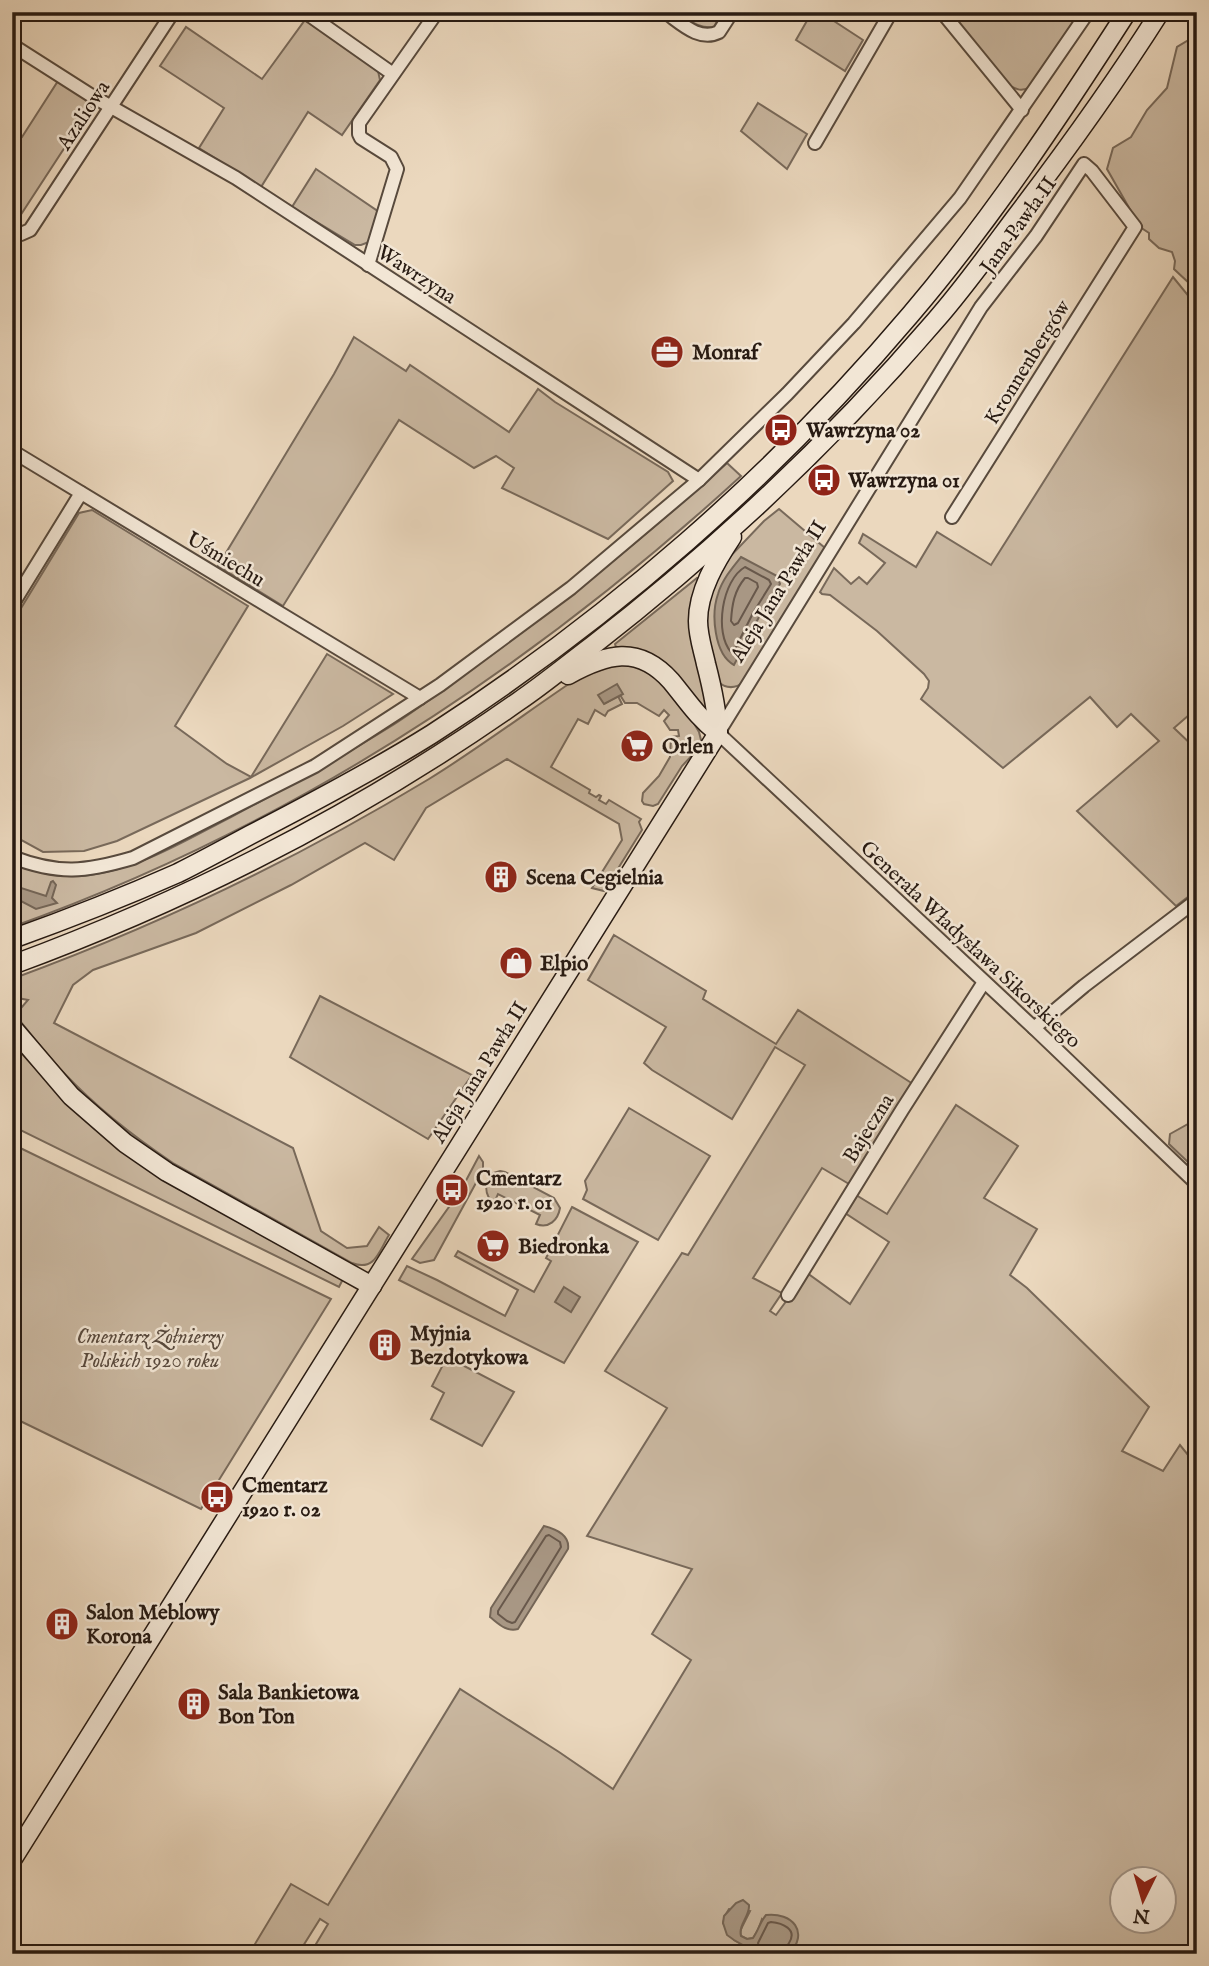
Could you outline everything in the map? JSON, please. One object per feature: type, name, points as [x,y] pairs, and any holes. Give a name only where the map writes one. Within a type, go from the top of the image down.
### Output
[{"type":"main road","points":[[12,939],[178,872],[369,772],[508,681],[621,596],[674,552],[815,420],[910,315],[961,252],[1049,130],[1126,12]]},
{"type":"main road","points":[[520,701],[635,612],[743,520],[836,428],[936,321],[1068,149],[1160,12]]},
{"type":"main road","points":[[718,733],[714,696],[699,637],[698,620],[702,596],[714,567],[743,520]]},
{"type":"main road","points":[[12,965],[160,905],[260,857],[394,782],[520,701],[594,661],[617,656],[633,657],[659,669],[704,723],[718,733]]},
{"type":"main road","name":"Aleja Jana Pawła II","points":[[12,1860],[718,733]]},
{"type":"main road","points":[[12,1027],[71,1096],[125,1143],[167,1172],[372,1286]]},
{"type":"street","name":"Azaliowa","points":[[17,233],[30,230],[173,12]]},
{"type":"street","points":[[305,12],[393,74]]},
{"type":"street","points":[[368,265],[397,169],[391,157],[361,138],[359,123],[437,12]]},
{"type":"street","points":[[665,12],[701,35],[719,32],[732,12]]},
{"type":"street","points":[[815,143],[891,12]]},
{"type":"street","points":[[942,12],[1022,110]]},
{"type":"street","points":[[12,857],[44,868],[57,869],[102,867],[133,858],[315,766],[440,685],[571,588],[699,480],[787,394],[854,323],[960,198],[1088,12]]},
{"type":"street","name":"Wawrzyna","points":[[12,45],[111,108],[236,178],[699,480]]},
{"type":"street","name":"Kronnenbergów","points":[[953,517],[1135,227],[1084,164]]},
{"type":"street","name":"Jana Pawła II","points":[[981,307],[1036,236],[1084,164]]},
{"type":"street","name":"Aleja Jana Pawła II","points":[[718,733],[981,307]]},
{"type":"street","name":"Uśmiechu","points":[[12,451],[420,698]]},
{"type":"street","points":[[12,605],[81,493]]},
{"type":"street","name":"Generała Władysława Sikorskiego","points":[[718,733],[1197,1184]]},
{"type":"street","points":[[1034,1028],[1084,986],[1197,900]]},
{"type":"street","name":"Bajeczna","points":[[788,1296],[984,982]]},
{"type":"green space","points":[[722,12],[714,27],[704,27],[677,13]]},
{"type":"green space","points":[[812,12],[820,12],[863,40],[845,71],[796,40]]},
{"type":"green space","points":[[948,12],[1080,12],[1029,88],[1022,90],[1010,86]]},
{"type":"green space","points":[[305,20],[378,71],[380,80],[342,135],[308,112],[261,187],[199,148],[224,108],[160,66],[186,27],[262,79]]},
{"type":"green space","points":[[1197,35],[1197,294],[1174,269],[1172,252],[1159,248],[1149,239],[1149,233],[1140,227],[1107,169],[1113,148],[1131,137],[1147,110],[1167,88],[1177,47]]},
{"type":"green space","points":[[58,81],[93,104],[20,216],[12,216],[12,132],[22,137]]},
{"type":"green space","points":[[758,103],[807,134],[787,169],[741,131]]},
{"type":"green space","points":[[316,169],[379,212],[369,242],[355,245],[292,207]]},
{"type":"green space","points":[[1173,277],[1197,310],[1197,708],[1174,728],[1197,750],[1197,803],[1191,808],[1197,814],[1197,890],[1176,906],[1077,811],[1159,741],[1131,714],[1117,727],[1090,697],[1003,768],[921,699],[929,681],[924,674],[877,631],[830,595],[820,592],[834,568],[851,584],[859,577],[867,584],[885,563],[859,543],[863,534],[916,567],[937,532],[991,565]]},
{"type":"green space","points":[[354,337],[406,371],[410,365],[509,432],[538,389],[668,472],[673,481],[608,539],[502,488],[514,468],[496,456],[474,468],[399,420],[283,606],[218,566]]},
{"type":"green space","points":[[727,463],[741,476],[659,548],[489,679],[399,738],[307,793],[211,843],[113,888],[12,927],[12,864],[60,876],[90,875],[127,866],[180,844],[313,772],[406,716],[527,629],[643,536]]},
{"type":"green space","points":[[779,509],[825,548],[744,682],[727,687],[717,681],[708,647],[705,609],[722,565]]},
{"type":"green space","points":[[92,510],[248,606],[175,726],[227,764],[251,777],[327,654],[393,694],[343,726],[250,778],[117,841],[84,851],[43,852],[12,835],[12,623],[79,513]]},
{"type":"green space","points":[[699,579],[691,603],[690,616],[710,705],[707,713],[626,648],[616,647],[615,644]]},
{"type":"green space","points":[[615,661],[653,671],[692,720],[701,740],[699,748],[682,766],[658,804],[653,806],[644,804],[643,793],[659,776],[670,757],[671,737],[679,736],[678,730],[670,730],[664,721],[669,715],[664,710],[659,716],[637,703],[625,703],[620,695],[622,693],[604,704],[618,696],[622,704],[608,711],[605,716],[595,710],[588,724],[578,719],[551,767],[590,790],[589,793],[596,797],[601,796],[599,800],[606,804],[609,800],[641,819],[639,822],[642,830],[604,891],[592,888],[622,840],[619,824],[507,759],[426,808],[394,860],[365,843],[291,885],[196,933],[93,970],[73,985],[54,1023],[293,1148],[321,1231],[347,1248],[367,1246],[379,1227],[389,1235],[379,1253],[366,1265],[352,1263],[158,1153],[76,1086],[15,1015],[28,1000],[12,997],[12,979],[173,914],[329,837],[429,779],[588,671]]},
{"type":"green space","points":[[614,935],[706,991],[703,999],[776,1044],[798,1010],[913,1084],[849,1184],[822,1168],[753,1278],[782,1293],[770,1311],[776,1315],[807,1273],[850,1304],[889,1242],[842,1211],[856,1195],[887,1214],[956,1105],[1018,1146],[984,1198],[1037,1229],[1010,1275],[1027,1288],[1149,1407],[1122,1451],[1163,1471],[1180,1445],[1197,1466],[1197,1954],[789,1954],[795,1947],[762,1919],[753,1938],[741,1936],[740,1931],[750,1911],[729,1909],[723,1923],[734,1940],[759,1954],[587,1954],[576,1948],[572,1954],[310,1954],[328,1924],[320,1919],[298,1954],[249,1954],[291,1884],[328,1905],[460,1689],[613,1789],[691,1660],[652,1634],[692,1569],[587,1536],[667,1408],[605,1371],[682,1253],[688,1255],[805,1065],[775,1047],[732,1119],[644,1063],[666,1027],[588,980]]},
{"type":"green space","points":[[320,996],[472,1075],[428,1139],[290,1057]]},
{"type":"green space","points":[[12,1043],[61,1096],[343,1279],[339,1287],[12,1126]]},
{"type":"green space","points":[[629,1108],[710,1156],[658,1240],[583,1199],[587,1190],[585,1181]]},
{"type":"green space","points":[[1197,1119],[1197,1161],[1190,1164],[1169,1144],[1170,1134]]},
{"type":"green space","name":"Cmentarz Żołnierzy Polskich 1920 roku","points":[[12,1144],[331,1299],[201,1509],[12,1417]]},
{"type":"green space","points":[[479,1156],[483,1162],[483,1170],[434,1260],[420,1263],[412,1259],[461,1190]]},
{"type":"green space","points":[[500,1171],[554,1198],[560,1208],[555,1220],[545,1225],[536,1224],[540,1215],[498,1194],[494,1203],[488,1196],[487,1185],[493,1173]]},
{"type":"green space","points":[[572,1207],[638,1242],[564,1363],[399,1280],[407,1266],[505,1316],[518,1290],[455,1256],[458,1251],[534,1292],[551,1261],[546,1258]]},
{"type":"green space","points":[[447,1357],[514,1392],[482,1446],[431,1419],[444,1393],[432,1386]]},
{"type":"water","points":[[741,557],[777,576],[780,584],[734,665],[727,660],[718,643],[715,612],[722,584]]},
{"type":"water","points":[[617,684],[623,694],[604,704],[598,695]]},
{"type":"water","points":[[53,881],[56,885],[52,898],[57,903],[36,909],[21,901],[12,902],[12,885],[46,896]]},
{"type":"water","points":[[564,1287],[580,1297],[571,1312],[555,1302]]},
{"type":"water","points":[[544,1526],[564,1536],[568,1549],[518,1629],[506,1628],[490,1617],[491,1608]]},
{"type":"water","points":[[743,1900],[749,1905],[749,1909],[741,1928],[741,1936],[753,1938],[766,1915],[784,1917],[795,1925],[798,1931],[795,1946],[789,1954],[759,1954],[727,1935],[724,1916],[736,1903]]},
{"type":"place","name":"Monraf","points":[[667,352]]},
{"type":"place","name":"Wawrzyna 02","points":[[781,430]]},
{"type":"place","name":"Wawrzyna 01","points":[[824,480]]},
{"type":"place","name":"Orlen","points":[[637,746]]},
{"type":"place","name":"Scena Cegielnia","points":[[501,877]]},
{"type":"place","name":"Elpio","points":[[516,963]]},
{"type":"place","name":"Cmentarz 1920 r. 01","points":[[452,1190]]},
{"type":"place","name":"Biedronka","points":[[493,1246]]},
{"type":"place","name":"Myjnia Bezdotykowa","points":[[385,1345]]},
{"type":"place","name":"Cmentarz 1920 r. 02","points":[[217,1497]]},
{"type":"place","name":"Salon Meblowy Korona","points":[[62,1624]]},
{"type":"place","name":"Sala Bankietowa Bon Ton","points":[[194,1704]]}]
